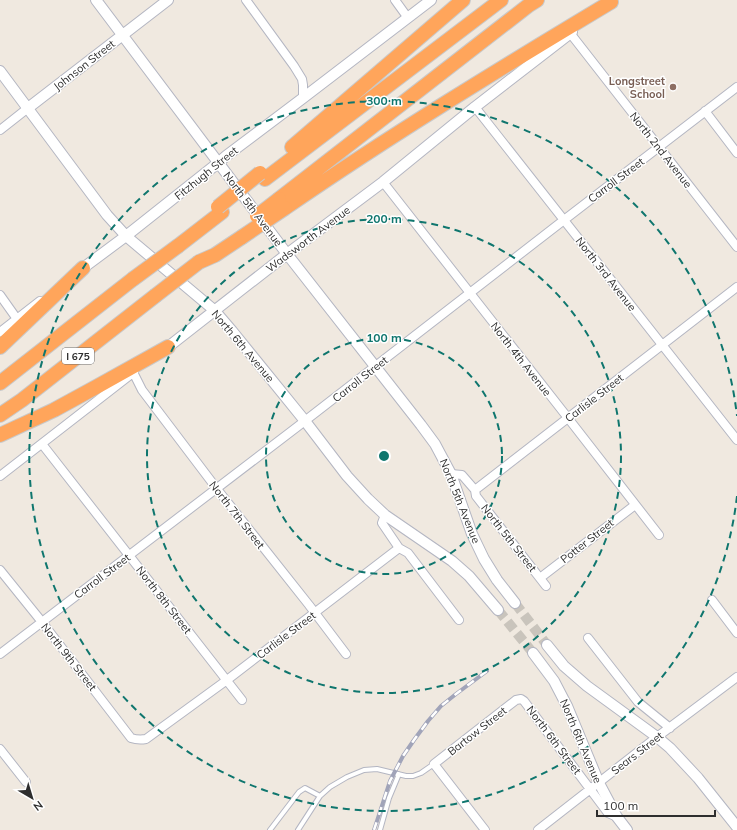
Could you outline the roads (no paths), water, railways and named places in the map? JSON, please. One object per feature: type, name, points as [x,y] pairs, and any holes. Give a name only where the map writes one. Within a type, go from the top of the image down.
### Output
[{"type":"highway","points":[[262,176],[289,150],[463,0]]},
{"type":"highway","name":"I 675","points":[[0,383],[180,244],[220,209],[262,176],[322,135],[501,0]]},
{"type":"highway","points":[[282,204],[537,0]]},
{"type":"highway","points":[[282,204],[612,1]]},
{"type":"highway","name":"I 675","points":[[0,414],[22,400],[199,262],[215,255],[240,234],[282,204]]},
{"type":"highway","points":[[0,347],[83,268]]},
{"type":"highway","points":[[0,435],[61,406],[168,346]]},
{"type":"street","name":"North 5th Avenue","points":[[96,0],[287,254],[421,424],[435,444],[451,474],[472,534],[484,559],[497,580],[515,604]]},
{"type":"street","name":"Johnson Street","points":[[0,130],[168,0]]},
{"type":"street","points":[[246,0],[294,66],[302,80],[303,98]]},
{"type":"street","points":[[395,0],[408,18]]},
{"type":"street","name":"Fitzhugh Street","points":[[0,332],[126,236],[226,156],[431,0]]},
{"type":"street","name":"Wadsworth Avenue","points":[[0,476],[133,372],[383,182],[612,1]]},
{"type":"street","name":"North 2nd Avenue","points":[[570,33],[737,247]]},
{"type":"street","name":"North 6th Avenue","points":[[0,71],[107,215],[126,236],[214,310],[368,499],[385,515],[452,561],[469,576],[498,610]]},
{"type":"street","name":"Carroll Street","points":[[0,654],[217,489],[737,87]]},
{"type":"street","name":"North 3rd Avenue","points":[[476,107],[737,440]]},
{"type":"street","points":[[705,111],[737,153]]},
{"type":"street","name":"North 4th Avenue","points":[[383,182],[568,418],[658,536]]},
{"type":"street","name":"Carlisle Street","points":[[475,490],[737,287]]},
{"type":"street","points":[[0,295],[17,319]]},
{"type":"street","name":"North 7th Street","points":[[133,372],[142,390],[346,654]]},
{"type":"street","name":"North 8th Street","points":[[42,444],[242,700]]},
{"type":"street","points":[[451,474],[462,475],[475,490]]},
{"type":"street","name":"North 5th Street","points":[[475,490],[476,496],[546,586]]},
{"type":"street","name":"Potter Street","points":[[540,578],[635,505]]},
{"type":"street","points":[[385,515],[382,523],[399,548],[408,553],[459,620]]},
{"type":"street","name":"Carlisle Street","points":[[141,740],[146,739],[227,680],[399,548]]},
{"type":"street","name":"North 9th Street","points":[[0,570],[132,738],[141,740]]},
{"type":"street","points":[[712,600],[737,633]]},
{"type":"street","points":[[588,638],[638,702],[670,728]]},
{"type":"street","points":[[547,645],[564,666],[587,686],[670,748],[688,767],[737,828]]},
{"type":"street","name":"North 6th Avenue","points":[[533,653],[554,680],[567,706],[599,783],[617,817],[627,830]]},
{"type":"street","name":"Sears Street","points":[[538,830],[737,677]]},
{"type":"street","name":"Bartow Street","points":[[434,764],[516,700],[521,699]]},
{"type":"street","name":"North 6th Street","points":[[521,699],[608,813],[617,817]]},
{"type":"street","points":[[0,750],[26,782]]},
{"type":"street","points":[[434,764],[485,830]]},
{"type":"lane","points":[[298,830],[320,796],[330,787],[347,777],[364,770],[378,769],[406,776],[421,773],[434,764]]},
{"type":"lane","points":[[380,830],[389,798],[399,774]]},
{"type":"lane","points":[[270,830],[299,792],[305,788],[320,796]]},
{"type":"tunnel","points":[[515,603],[547,645]]},
{"type":"tunnel","points":[[498,610],[533,653]]},
{"type":"railway","points":[[374,830],[390,781],[403,756],[414,740],[441,706],[487,671]]},
{"type":"place","name":"Longstreet School","points":[[673,87]]}]
